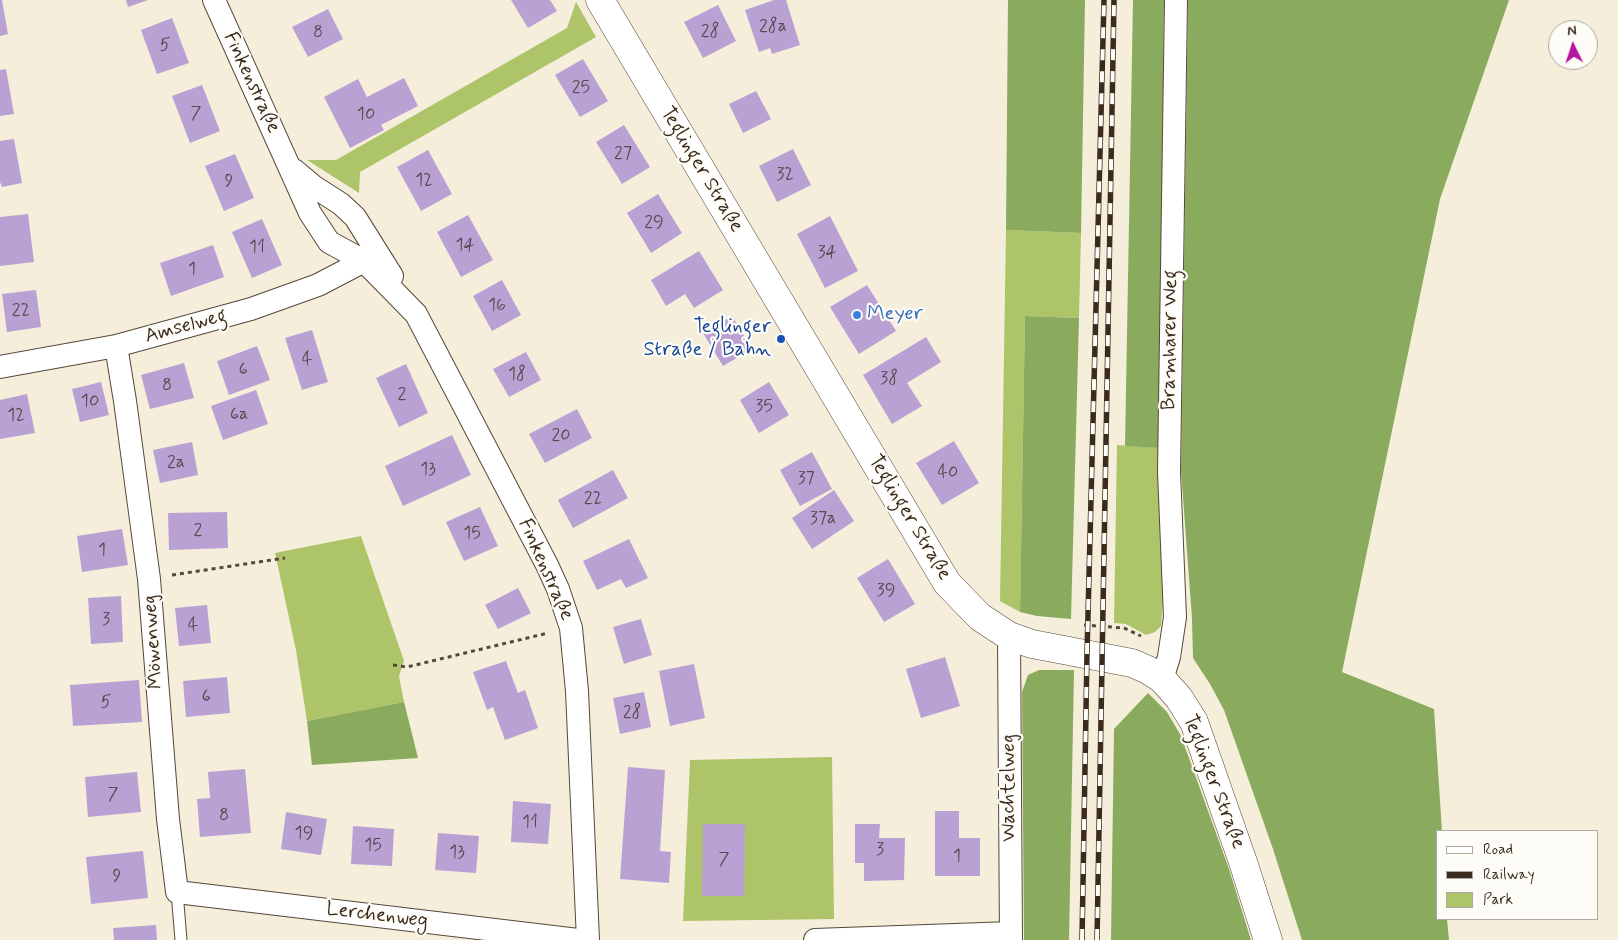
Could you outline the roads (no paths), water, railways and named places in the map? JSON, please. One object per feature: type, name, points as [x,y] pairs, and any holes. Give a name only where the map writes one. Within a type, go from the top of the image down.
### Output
[{"type":"street","name":"Finkenstraße","points":[[214,0],[310,214],[329,242],[364,261],[416,314]]},
{"type":"street","name":"Teglinger Straße","points":[[600,0],[947,583],[980,617],[1009,636],[1032,644],[1132,662],[1148,670],[1166,668],[1179,698],[1194,722],[1268,940]]},
{"type":"street","name":"Bramharer Weg","points":[[1166,668],[1175,616],[1169,472],[1176,0]]},
{"type":"street","name":"Finkenstraße","points":[[289,166],[313,186],[341,204],[355,217],[416,314],[558,589],[571,628],[577,691],[588,940]]},
{"type":"street","name":"Amselweg","points":[[0,367],[116,346],[251,309],[318,284],[364,261]]},
{"type":"street","name":"Möwenweg","points":[[116,346],[149,579],[168,819],[177,892]]},
{"type":"street","name":"Wachtelweg","points":[[1009,636],[1011,937]]},
{"type":"street","name":"Lerchenweg","points":[[177,892],[578,940]]},
{"type":"street","points":[[815,940],[1011,937]]},
{"type":"lane","name":"Möwenweg","points":[[177,892],[181,940]]},
{"type":"railway","points":[[1082,940],[1087,653],[1104,0]]},
{"type":"railway","points":[[1097,940],[1114,0]]},
{"type":"place","name":"Meyer","points":[[857,315]]},
{"type":"place","name":"Teglinger Straße / Bahn","points":[[781,339]]}]
